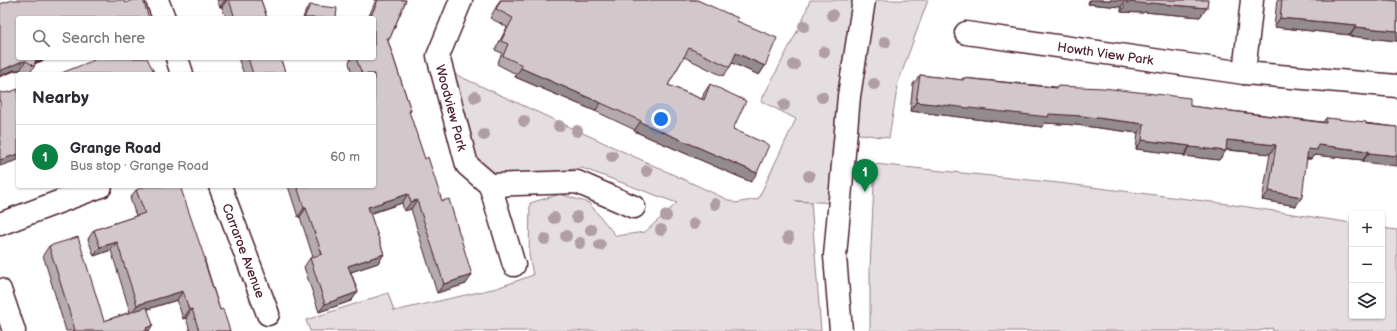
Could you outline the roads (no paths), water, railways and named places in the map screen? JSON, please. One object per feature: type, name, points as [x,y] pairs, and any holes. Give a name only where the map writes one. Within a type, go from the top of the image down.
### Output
[{"type":"street","points":[[157,0],[163,16]]},
{"type":"street","name":"Woodview Park","points":[[461,0],[438,56],[467,165],[490,185]]},
{"type":"street","points":[[841,331],[835,256],[849,96],[864,0]]},
{"type":"street","points":[[1244,73],[1252,0]]},
{"type":"street","name":"Howth View Park","points":[[966,33],[1244,73],[1397,86]]},
{"type":"street","points":[[45,72],[77,60]]},
{"type":"street","points":[[178,60],[181,72]]},
{"type":"street","points":[[0,89],[16,83]]},
{"type":"street","points":[[514,266],[490,185],[577,182],[634,207]]},
{"type":"street","points":[[0,224],[96,188]]},
{"type":"street","name":"Carraroe Avenue","points":[[221,188],[268,314]]},
{"type":"street","points":[[0,290],[14,331]]},
{"type":"place","name":"Grange Road","points":[[865,192]]}]
